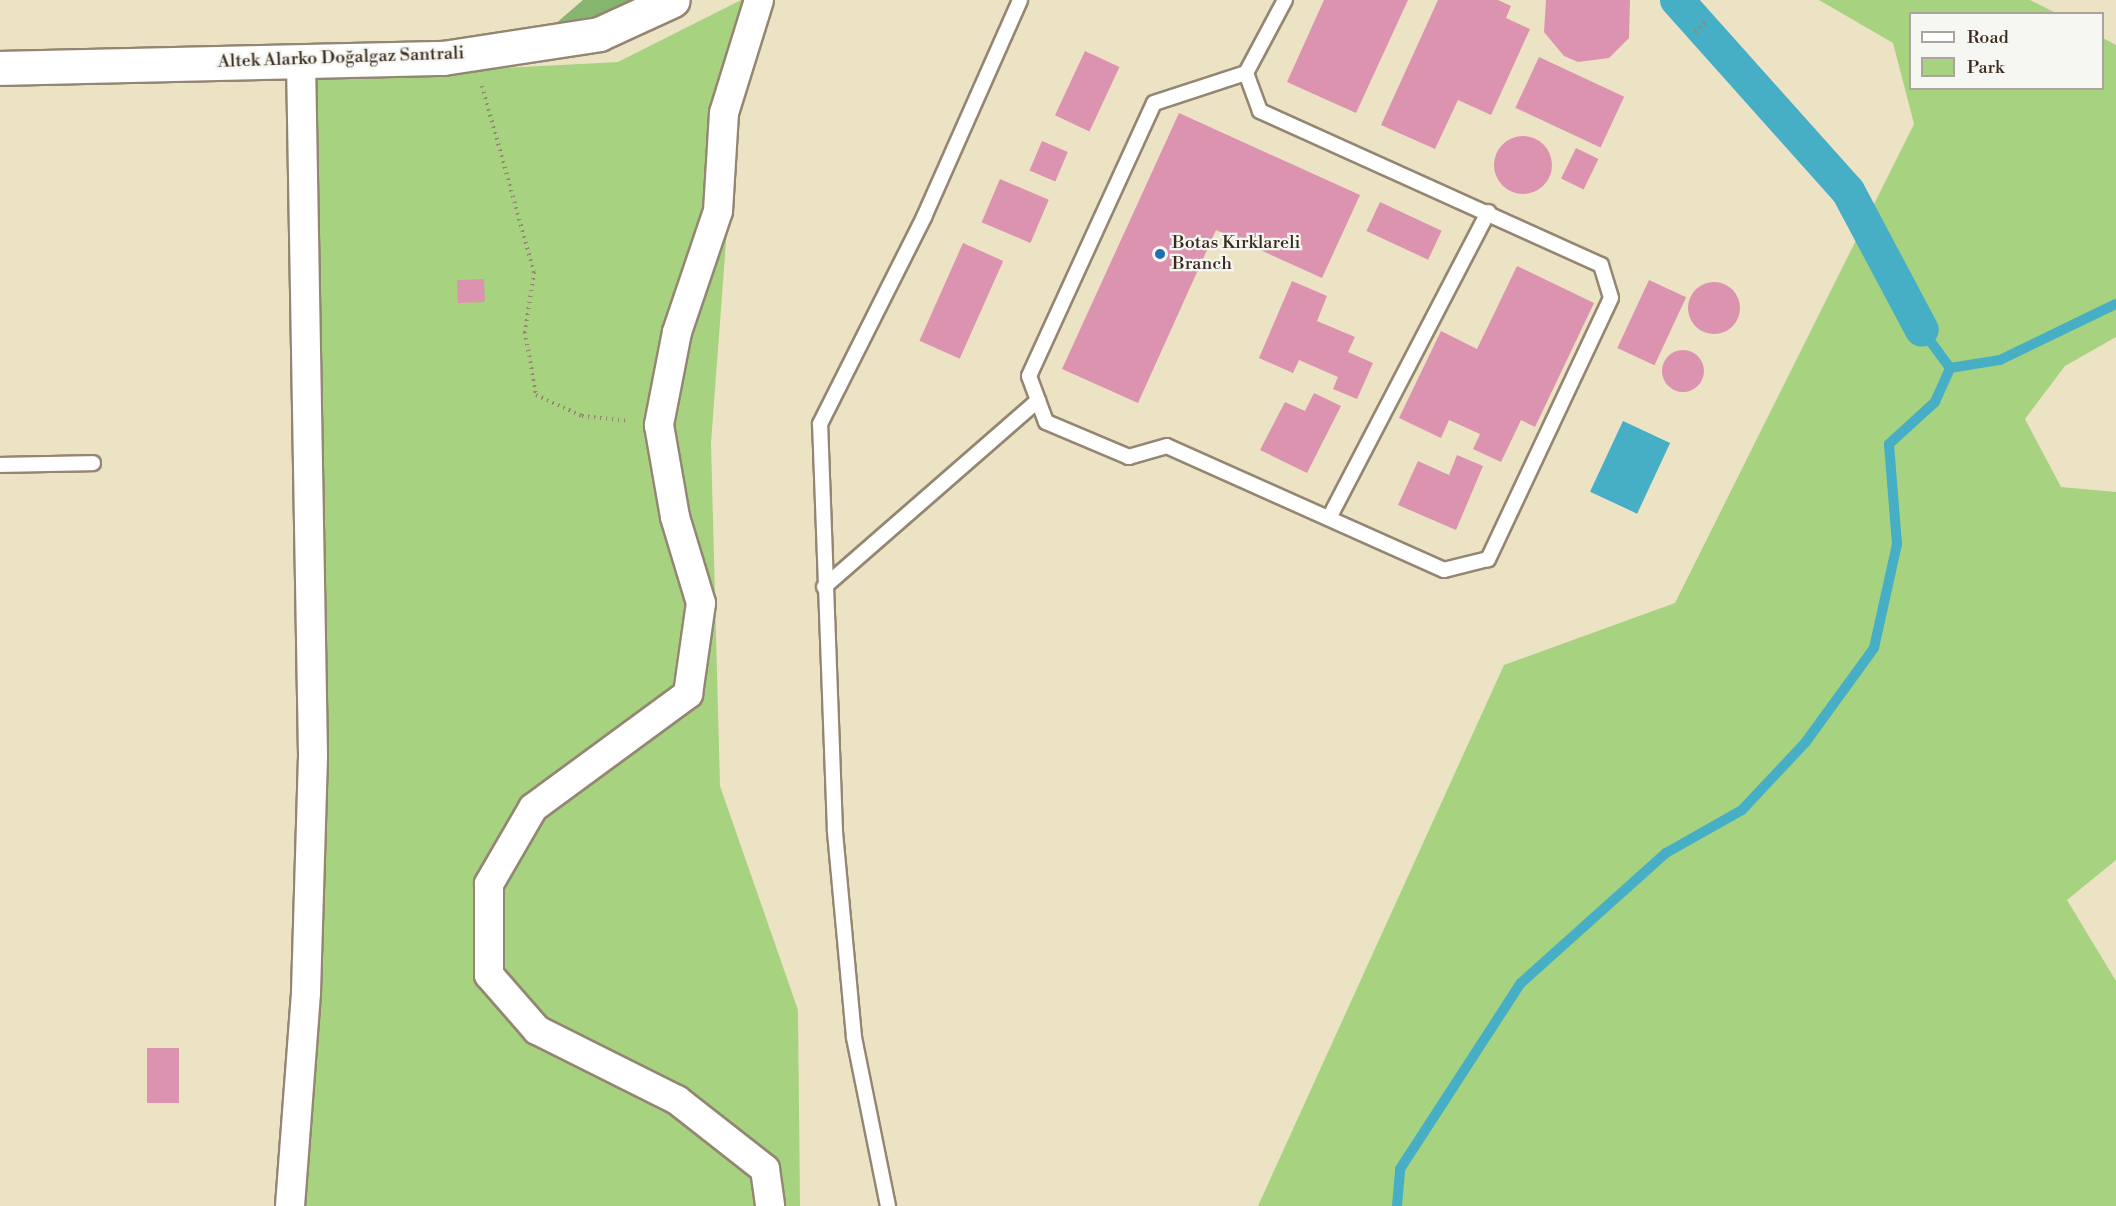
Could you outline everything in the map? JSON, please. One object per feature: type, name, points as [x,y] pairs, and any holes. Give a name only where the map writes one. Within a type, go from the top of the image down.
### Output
[{"type":"street","name":"Altek Alarko Doğalgaz Santrali","points":[[0,68],[301,61],[473,54],[599,34],[673,0]]},
{"type":"street","points":[[759,0],[724,112],[718,211],[677,332],[658,424],[675,517],[701,603],[688,694],[533,808],[489,884],[489,975],[537,1030],[677,1100],[765,1169],[770,1206]]},
{"type":"street","points":[[290,1206],[306,992],[313,755],[301,61]]},
{"type":"lane","points":[[888,1206],[853,1026],[835,831],[824,587],[820,424],[924,218],[1020,0]]},
{"type":"lane","points":[[1246,73],[1260,111],[1488,212],[1600,265],[1611,298],[1488,559],[1444,570],[1167,446],[1129,457],[1046,422],[1029,376],[1154,103],[1246,73],[1285,0]]},
{"type":"lane","points":[[1329,518],[1488,212]]},
{"type":"lane","points":[[824,587],[1038,400]]},
{"type":"lane","points":[[0,465],[93,463]]},
{"type":"path","points":[[1695,32],[1708,20]]},
{"type":"path","points":[[473,54],[534,272],[525,332],[536,395],[582,416],[658,424]]},
{"type":"green space","points":[[583,0],[638,0],[603,16],[554,25]]},
{"type":"green space","points":[[741,0],[772,0],[736,108],[711,443],[720,786],[798,1010],[800,1206],[305,1206],[321,990],[328,716],[317,78],[618,62]]},
{"type":"green space","points":[[1819,0],[2030,0],[2054,12],[1909,12],[1909,90],[2104,90],[2104,39],[2116,45],[2116,337],[2065,366],[2025,419],[2061,487],[2116,492],[2116,860],[2067,900],[2116,981],[2116,1206],[1258,1206],[1504,665],[1675,603],[1914,124],[1893,43]]},
{"type":"water","points":[[1623,421],[1670,443],[1637,514],[1590,492]]},
{"type":"building","points":[[1324,0],[1408,0],[1356,113],[1287,82]]},
{"type":"building","points":[[1438,0],[1498,0],[1511,6],[1506,18],[1530,29],[1491,115],[1458,100],[1435,149],[1381,125]]},
{"type":"building","points":[[1546,0],[1630,0],[1629,38],[1609,58],[1578,62],[1564,56],[1544,32]]},
{"type":"building","points":[[1085,51],[1119,67],[1089,131],[1055,115]]},
{"type":"building","points":[[1539,57],[1624,97],[1601,147],[1515,108]]},
{"type":"building","name":"Botas Kırklareli Branch","points":[[1179,113],[1360,195],[1322,278],[1216,230],[1138,403],[1062,369]]},
{"type":"building","points":[[1523,136],[1539,141],[1547,149],[1552,165],[1547,181],[1539,189],[1523,194],[1507,189],[1499,181],[1494,165],[1499,149],[1507,141]]},
{"type":"building","points":[[1042,141],[1068,152],[1055,181],[1029,170]]},
{"type":"building","points":[[1576,148],[1598,159],[1584,190],[1561,179]]},
{"type":"building","points":[[1000,179],[1049,200],[1030,243],[982,222]]},
{"type":"building","points":[[1380,202],[1442,231],[1428,260],[1366,231]]},
{"type":"building","points":[[963,243],[1003,261],[960,359],[919,341]]},
{"type":"building","points":[[1517,266],[1594,303],[1535,427],[1521,420],[1501,462],[1473,449],[1480,434],[1449,420],[1441,438],[1399,418],[1441,331],[1477,349]]},
{"type":"building","points":[[484,279],[485,302],[458,303],[457,280]]},
{"type":"building","points":[[1649,280],[1686,297],[1654,365],[1617,348]]},
{"type":"building","points":[[1292,281],[1327,296],[1317,321],[1355,337],[1348,352],[1373,363],[1357,399],[1333,389],[1338,377],[1299,360],[1293,373],[1259,358]]},
{"type":"building","points":[[1714,282],[1724,284],[1732,290],[1738,298],[1740,308],[1738,318],[1732,326],[1724,332],[1714,334],[1704,332],[1696,326],[1690,318],[1688,308],[1690,298],[1696,290],[1704,284]]},
{"type":"building","points":[[1683,350],[1698,356],[1704,371],[1698,386],[1683,392],[1668,386],[1662,371],[1668,356]]},
{"type":"building","points":[[1314,393],[1341,406],[1307,473],[1260,450],[1285,402],[1305,411]]},
{"type":"building","points":[[1457,455],[1483,466],[1456,530],[1398,505],[1418,461],[1449,475]]},
{"type":"building","points":[[147,1048],[179,1048],[179,1103],[147,1103]]},
{"type":"waterway","points":[[1677,0],[1848,191],[1922,330]]},
{"type":"waterway","points":[[1397,1206],[1400,1169],[1521,983],[1666,853],[1742,810],[1805,743],[1874,648],[1897,544],[1889,444],[1935,402],[1950,368],[2000,360],[2116,304]]},
{"type":"waterway","points":[[1922,330],[1950,368]]},
{"type":"place","name":"Botas Kırklareli Branch","points":[[1160,254]]}]
